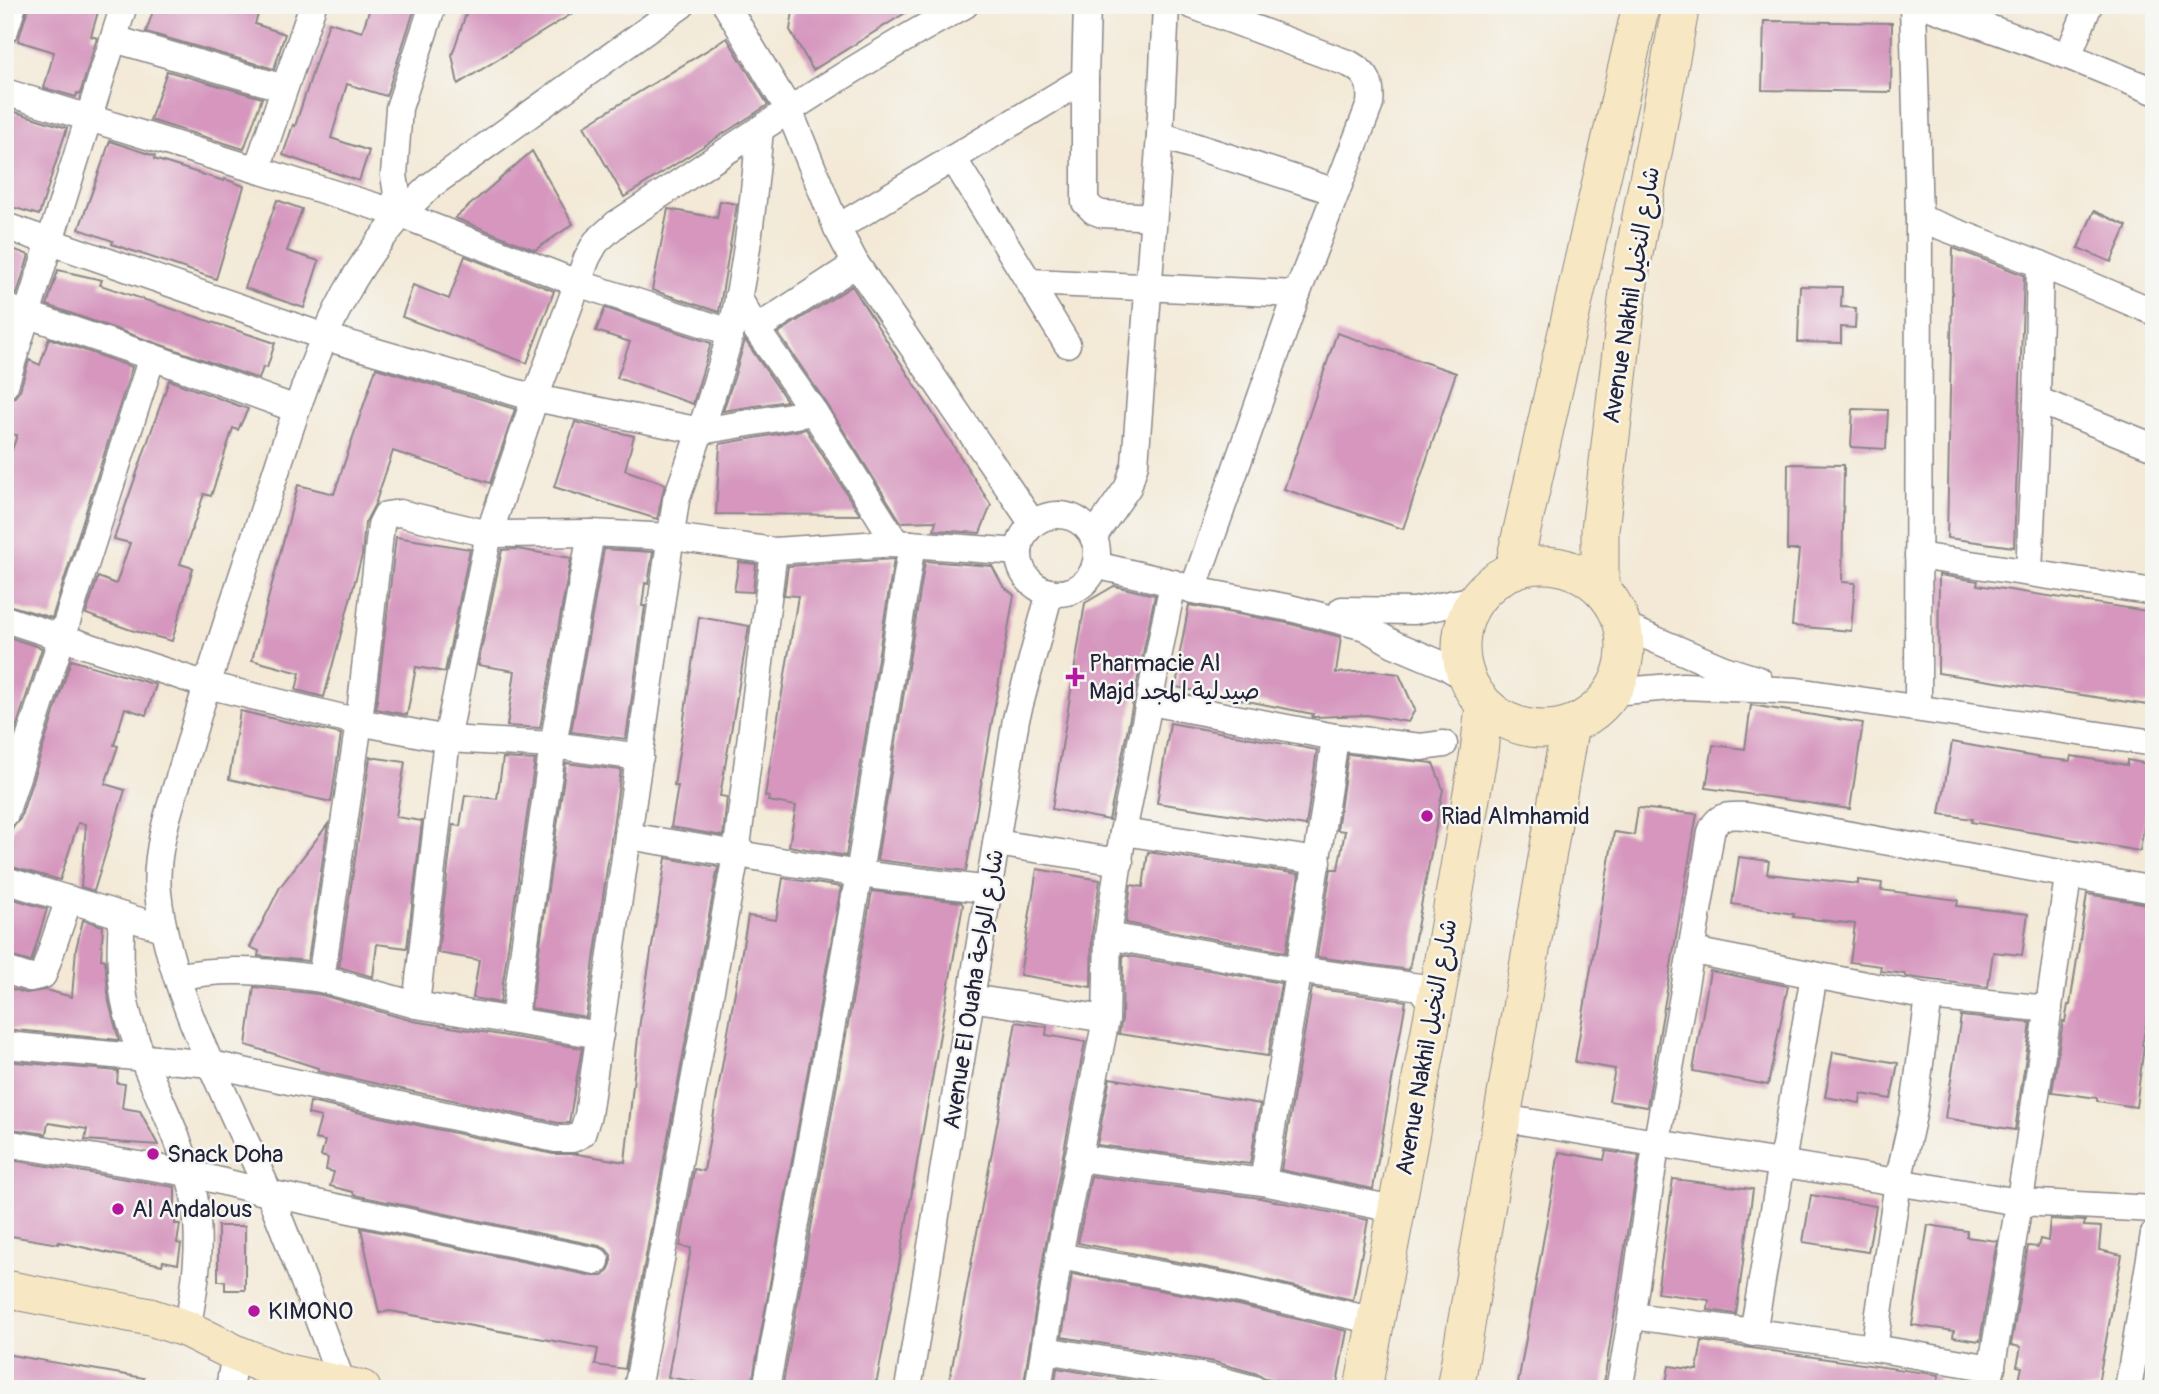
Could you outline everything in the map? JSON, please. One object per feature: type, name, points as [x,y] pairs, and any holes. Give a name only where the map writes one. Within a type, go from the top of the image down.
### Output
[{"type":"street","points":[[5,30],[13,5]]},
{"type":"street","points":[[5,385],[16,311],[50,242],[124,5]]},
{"type":"street","points":[[257,170],[313,5]]},
{"type":"street","points":[[400,214],[394,175],[399,108],[433,5]]},
{"type":"street","points":[[353,1387],[211,1064],[177,976],[163,928],[158,890],[162,841],[207,685],[296,409],[325,337],[368,254],[400,214],[430,186],[682,5]]},
{"type":"street","points":[[726,5],[789,110],[837,228],[856,264],[1033,524]]},
{"type":"street","points":[[416,1004],[447,739],[489,534],[535,398],[587,258],[605,232],[903,38],[965,5]]},
{"type":"street","points":[[1087,5],[1085,202],[1094,211],[1102,214],[1153,217]]},
{"type":"street","points":[[1093,537],[1128,487],[1135,464],[1160,135],[1166,5]]},
{"type":"street","points":[[1038,1389],[1059,1256],[1106,1019],[1108,936],[1123,832],[1150,702],[1183,586],[1370,104],[1371,89],[1366,75],[1350,64],[1191,5]]},
{"type":"street","name":"Avenue Nakhil شارع النخيل","points":[[1513,570],[1641,5]]},
{"type":"street","name":"Avenue Nakhil شارع النخيل","points":[[1600,587],[1600,530],[1630,275],[1681,5]]},
{"type":"street","points":[[1913,5],[1919,218],[1919,708]]},
{"type":"street","points":[[1924,5],[2068,56],[2154,92]]},
{"type":"street","points":[[2068,56],[2089,5]]},
{"type":"street","points":[[114,39],[284,88]]},
{"type":"street","points":[[837,228],[1085,79]]},
{"type":"street","points":[[5,92],[400,214],[577,283],[743,330],[814,412],[904,544],[859,874],[766,1389]]},
{"type":"street","points":[[5,1045],[211,1064],[556,1139],[572,1139],[582,1134],[587,1122],[600,1035],[673,537],[676,500],[743,330],[738,297],[754,197],[760,130]]},
{"type":"street","points":[[1160,135],[1336,192]]},
{"type":"street","points":[[953,158],[1067,344]]},
{"type":"street","points":[[1919,218],[2040,264],[2154,312]]},
{"type":"street","points":[[5,226],[325,337],[535,398],[701,431],[814,412]]},
{"type":"street","points":[[743,330],[856,264]]},
{"type":"street","points":[[2029,572],[2040,264]]},
{"type":"street","points":[[1030,282],[1297,294]]},
{"type":"street","points":[[16,311],[296,409]]},
{"type":"street","points":[[5,814],[152,357]]},
{"type":"street","points":[[2037,400],[2154,447]]},
{"type":"street","points":[[321,979],[359,722],[381,525],[390,513],[489,534],[591,533],[673,537],[774,551],[904,544],[1019,552]]},
{"type":"street","points":[[1064,515],[1083,524],[1093,537],[1095,565],[1089,577],[1067,592],[1050,592],[1037,587],[1027,578],[1019,561],[1022,538],[1033,524],[1047,517],[1064,515]]},
{"type":"street","points":[[514,1019],[553,745],[591,533]]},
{"type":"street","points":[[637,1389],[736,855],[774,551]]},
{"type":"street","points":[[1918,556],[2154,592]]},
{"type":"street","points":[[1095,565],[1366,627],[1394,644],[1446,666],[1509,723],[1529,728],[1549,729],[1570,725],[1593,712],[1612,692],[1624,660],[1623,626],[1616,609],[1600,587],[1581,574],[1559,566],[1536,565],[1513,570],[1492,582],[1476,599],[1462,631],[1461,655],[1475,691]]},
{"type":"street","name":"Avenue El Ouaha شارع الواحة","points":[[908,1389],[1016,719],[1050,592]]},
{"type":"street","points":[[1290,608],[1414,611],[1476,599]]},
{"type":"street","points":[[5,620],[207,685],[359,722],[447,739],[553,745],[640,757]]},
{"type":"street","points":[[1623,626],[1724,669],[1797,691]]},
{"type":"street","points":[[1612,692],[1683,686],[1797,691],[2154,743]]},
{"type":"street","name":"Avenue Nakhil شارع النخيل","points":[[1363,1389],[1479,752],[1475,691]]},
{"type":"street","points":[[1150,702],[1335,737],[1421,747],[1444,744]]},
{"type":"street","points":[[1455,1389],[1570,725]]},
{"type":"street","points":[[1263,1182],[1297,970],[1318,861],[1335,737]]},
{"type":"street","points":[[1619,1389],[1633,1316],[1657,1143],[1714,824],[1725,815],[1746,816],[2068,877],[2154,890]]},
{"type":"street","points":[[1123,832],[1318,861]]},
{"type":"street","points":[[628,836],[859,874],[990,890]]},
{"type":"street","points":[[996,843],[1120,862]]},
{"type":"street","points":[[1633,1316],[1874,1348],[1990,1378],[2068,877]]},
{"type":"street","points":[[5,880],[163,928]]},
{"type":"street","points":[[5,970],[30,978],[43,975],[69,899]]},
{"type":"street","points":[[122,916],[119,958],[127,1011],[188,1172],[198,1223],[197,1280],[187,1329]]},
{"type":"street","points":[[1108,936],[1297,970],[1420,987],[1434,1007]]},
{"type":"street","points":[[1693,951],[1929,997],[2049,1009]]},
{"type":"street","points":[[177,976],[202,971],[246,970],[321,979],[416,1004],[600,1035]]},
{"type":"street","points":[[1753,1333],[1814,975]]},
{"type":"street","points":[[1874,1348],[1898,1182],[1913,1115],[1929,997]]},
{"type":"street","points":[[971,998],[1106,1019]]},
{"type":"street","points":[[1502,1118],[2019,1202],[2154,1209]]},
{"type":"street","points":[[5,1143],[188,1172],[268,1193],[596,1262]]},
{"type":"street","points":[[1078,1158],[1263,1182],[1379,1206],[1394,1217]]},
{"type":"street","points":[[2128,1389],[2154,1234]]},
{"type":"street","points":[[1059,1256],[1228,1287],[1375,1321]]},
{"type":"street","points":[[5,1289],[150,1317],[187,1329],[279,1371],[353,1387]]},
{"type":"street","points":[[1045,1350],[1212,1378],[1254,1389]]},
{"type":"street","points":[[229,1389],[235,1353]]},
{"type":"building","points":[[29,5],[100,5],[91,36],[97,38],[80,94],[77,93],[76,97],[44,88],[54,52],[18,41]]},
{"type":"building","points":[[155,5],[261,5],[255,24],[285,34],[274,69],[146,32]]},
{"type":"building","points":[[371,5],[416,5],[386,96],[347,84],[331,138],[369,151],[359,181],[283,155],[329,22],[362,32]]},
{"type":"building","points":[[469,5],[586,5],[458,84],[452,55]]},
{"type":"building","points":[[794,5],[918,5],[813,70],[790,30]]},
{"type":"building","points":[[1764,21],[1892,23],[1891,92],[1762,90]]},
{"type":"building","points":[[727,38],[768,105],[624,197],[584,126]]},
{"type":"building","points":[[167,71],[262,98],[244,149],[150,120]]},
{"type":"building","points":[[5,109],[67,128],[39,215],[5,205]]},
{"type":"building","points":[[110,141],[155,156],[154,159],[244,186],[216,279],[112,244],[113,241],[79,229]]},
{"type":"building","points":[[532,151],[573,224],[535,250],[455,218]]},
{"type":"building","points":[[277,200],[302,209],[287,251],[319,261],[304,308],[245,288]]},
{"type":"building","points":[[720,201],[737,204],[719,312],[652,290],[668,209],[717,218]]},
{"type":"building","points":[[2094,211],[2127,226],[2111,262],[2078,248]]},
{"type":"building","points":[[5,246],[29,255],[17,294],[5,292]]},
{"type":"building","points":[[1953,248],[2024,275],[2014,547],[1947,538]]},
{"type":"building","points":[[465,256],[554,291],[527,363],[402,317],[413,285],[449,299]]},
{"type":"building","points":[[58,270],[102,280],[100,285],[275,343],[267,368],[263,367],[259,379],[47,305]]},
{"type":"building","points":[[852,286],[991,505],[980,533],[934,530],[936,521],[901,522],[827,404],[778,333]]},
{"type":"building","points":[[1800,286],[1842,287],[1841,307],[1856,308],[1855,328],[1841,327],[1841,343],[1798,342]]},
{"type":"building","points":[[605,308],[711,343],[693,404],[617,378],[630,342],[596,331]]},
{"type":"building","points":[[1337,333],[1456,373],[1403,529],[1284,489]]},
{"type":"building","points":[[49,338],[132,367],[52,618],[5,604],[5,471],[17,435],[5,433],[5,400],[15,397],[20,390],[29,360],[40,365]]},
{"type":"building","points":[[745,340],[787,401],[723,411],[734,378]]},
{"type":"building","points":[[376,368],[515,409],[490,483],[393,451],[375,504],[365,523],[362,555],[324,697],[296,690],[300,673],[252,660],[298,485],[334,494]]},
{"type":"building","points":[[169,380],[248,409],[238,430],[233,428],[211,496],[204,494],[180,564],[193,568],[172,641],[86,614],[98,577],[116,584],[130,543],[114,539]]},
{"type":"building","points":[[1853,409],[1888,410],[1886,449],[1851,447]]},
{"type":"building","points":[[575,422],[634,436],[625,470],[665,484],[657,519],[554,487]]},
{"type":"building","points":[[806,429],[860,515],[716,514],[720,444]]},
{"type":"building","points":[[1788,464],[1844,465],[1842,582],[1855,583],[1851,631],[1792,626],[1799,550],[1787,550]]},
{"type":"building","points":[[396,537],[470,549],[445,672],[416,667],[407,715],[376,709]]},
{"type":"building","points":[[517,549],[571,558],[540,728],[507,726],[515,671],[478,665],[502,550]]},
{"type":"building","points":[[604,549],[653,552],[648,584],[645,583],[642,606],[645,606],[626,739],[571,732]]},
{"type":"building","points":[[894,559],[846,856],[789,846],[796,806],[768,801],[769,797],[765,796],[798,596],[784,595],[788,566]]},
{"type":"building","points":[[925,561],[992,566],[1003,586],[1014,595],[966,871],[877,860]]},
{"type":"building","points":[[739,562],[756,564],[753,592],[734,591]]},
{"type":"building","points":[[1939,575],[1978,581],[1977,585],[2154,612],[2154,706],[1938,673]]},
{"type":"building","points":[[1114,586],[1155,595],[1109,820],[1052,809],[1085,603]]},
{"type":"building","points":[[1189,605],[1287,623],[1341,637],[1336,673],[1374,671],[1399,674],[1415,710],[1408,722],[1367,715],[1312,717],[1313,714],[1176,687],[1176,673]]},
{"type":"building","points":[[699,617],[749,626],[720,796],[727,797],[723,836],[671,827],[678,786],[674,786]]},
{"type":"building","points":[[5,636],[42,648],[5,762]]},
{"type":"building","points":[[71,660],[156,685],[146,715],[125,708],[114,745],[118,746],[105,784],[125,790],[94,891],[81,887],[86,824],[78,823],[60,880],[5,865],[5,854],[13,827],[20,819]]},
{"type":"building","points":[[1751,705],[1863,723],[1850,809],[1706,788],[1713,745],[1745,749]]},
{"type":"building","points":[[240,711],[341,734],[331,802],[229,779]]},
{"type":"building","points":[[1170,723],[1317,750],[1306,826],[1157,803]]},
{"type":"building","points":[[1952,742],[2041,758],[2070,761],[2071,756],[2127,765],[2127,760],[2154,765],[2140,851],[1971,822],[1972,819],[1940,814]]},
{"type":"building","points":[[1348,754],[1433,763],[1443,789],[1409,970],[1317,957],[1331,869],[1338,869],[1345,831],[1337,830]]},
{"type":"building","points":[[370,757],[405,762],[396,817],[422,821],[407,948],[377,944],[373,977],[339,967]]},
{"type":"building","points":[[503,758],[535,760],[500,1003],[473,998],[479,960],[438,953],[453,825],[460,826],[465,795],[497,799]]},
{"type":"building","points":[[566,763],[621,770],[586,1017],[531,1008]]},
{"type":"building","points":[[1638,808],[1697,814],[1647,1107],[1609,1101],[1615,1069],[1575,1062],[1614,832],[1634,835]]},
{"type":"building","points":[[328,824],[308,961],[258,956],[259,951],[250,947],[280,887]]},
{"type":"building","points":[[1148,852],[1299,874],[1286,952],[1126,923],[1131,885],[1143,887]]},
{"type":"building","points":[[1739,857],[1769,861],[1767,874],[1858,884],[1858,880],[1882,883],[1881,890],[1958,900],[1957,906],[2028,914],[2022,955],[1993,952],[1988,987],[1908,977],[1905,974],[1880,971],[1881,966],[1850,962],[1855,924],[1793,917],[1794,914],[1732,904]]},
{"type":"building","points":[[666,858],[718,867],[625,1369],[595,1365],[598,1349],[390,1311],[379,1313],[361,1228],[593,1276],[602,1276],[608,1271],[611,1255],[599,1246],[354,1195],[353,1192],[330,1186],[334,1172],[326,1170],[328,1158],[321,1156],[325,1141],[315,1139],[321,1117],[308,1114],[310,1102],[553,1154],[577,1154],[625,1162],[639,1028]]},
{"type":"building","points":[[1037,869],[1100,880],[1092,934],[1091,987],[1020,975]]},
{"type":"building","points":[[783,878],[841,887],[751,1389],[735,1389],[668,1377],[691,1248],[680,1246],[694,1169],[704,1171],[748,916],[776,920]]},
{"type":"building","points":[[872,891],[961,902],[963,905],[898,1270],[877,1380],[867,1389],[782,1389]]},
{"type":"building","points":[[2087,894],[2154,905],[2154,985],[2142,1045],[2136,1107],[2052,1092],[2063,1021],[2065,1022],[2070,1005]]},
{"type":"building","points":[[14,899],[47,909],[31,962],[5,955],[5,907],[10,909]]},
{"type":"building","points":[[83,920],[103,926],[101,959],[105,960],[109,1002],[119,1040],[5,1029],[5,987],[26,993],[46,990],[72,997],[76,949]]},
{"type":"building","points":[[1123,955],[1281,983],[1268,1056],[1119,1034],[1122,1019]]},
{"type":"building","points":[[1710,971],[1788,986],[1768,1085],[1693,1071]]},
{"type":"building","points":[[254,987],[318,994],[413,1021],[582,1048],[569,1123],[558,1123],[318,1071],[318,1068],[246,1045]]},
{"type":"building","points":[[1312,988],[1406,1001],[1373,1189],[1281,1170]]},
{"type":"building","points":[[1961,1016],[2031,1023],[2015,1130],[1945,1118]]},
{"type":"building","points":[[1016,1022],[1047,1027],[1046,1035],[1085,1042],[1044,1253],[1023,1389],[948,1389]]},
{"type":"building","points":[[1833,1052],[1898,1063],[1891,1099],[1861,1094],[1860,1103],[1825,1097]]},
{"type":"building","points":[[5,1061],[118,1071],[117,1083],[125,1084],[122,1108],[140,1111],[158,1145],[85,1140],[87,1129],[48,1123],[46,1134],[5,1128]]},
{"type":"building","points":[[1110,1078],[1260,1104],[1250,1164],[1097,1145]]},
{"type":"building","points":[[1606,1151],[1639,1156],[1603,1389],[1517,1389],[1559,1152],[1604,1160]]},
{"type":"building","points":[[5,1159],[175,1187],[175,1224],[180,1224],[177,1243],[181,1244],[178,1264],[163,1261],[162,1265],[59,1242],[58,1244],[5,1235]]},
{"type":"building","points":[[1091,1176],[1260,1198],[1368,1220],[1353,1300],[1231,1272],[1078,1243]]},
{"type":"building","points":[[1673,1179],[1753,1189],[1736,1314],[1708,1310],[1709,1300],[1657,1293]]},
{"type":"building","points":[[1811,1195],[1876,1206],[1868,1252],[1803,1242]]},
{"type":"building","points":[[2050,1219],[2085,1221],[2084,1226],[2101,1227],[2099,1250],[2122,1255],[2097,1389],[2017,1389],[2022,1367],[2017,1366],[2021,1347],[2011,1345],[2028,1246],[2038,1247],[2040,1239],[2048,1241]]},
{"type":"building","points":[[1928,1225],[1967,1231],[1967,1237],[1997,1241],[1980,1341],[1953,1337],[1954,1331],[1912,1325]]},
{"type":"building","points":[[218,1226],[245,1226],[245,1290],[225,1290],[225,1281],[218,1281]]},
{"type":"building","points":[[1072,1274],[1225,1302],[1347,1331],[1336,1389],[1265,1378],[1215,1362],[1062,1337]]},
{"type":"building","points":[[1702,1341],[1939,1375],[1937,1389],[1665,1389],[1669,1366],[1697,1370]]},
{"type":"building","points":[[5,1354],[144,1378],[143,1389],[5,1389]]},
{"type":"building","points":[[1057,1368],[1181,1389],[1054,1389]]},
{"type":"place","name":"Pharmacie Al Majd صيدلية المجد","points":[[1075,677]]},
{"type":"place","name":"Riad Almhamid","points":[[1427,816]]},
{"type":"place","name":"Snack Doha","points":[[153,1154]]},
{"type":"place","name":"Al Andalous","points":[[118,1209]]},
{"type":"place","name":"KIMONO","points":[[254,1311]]}]
